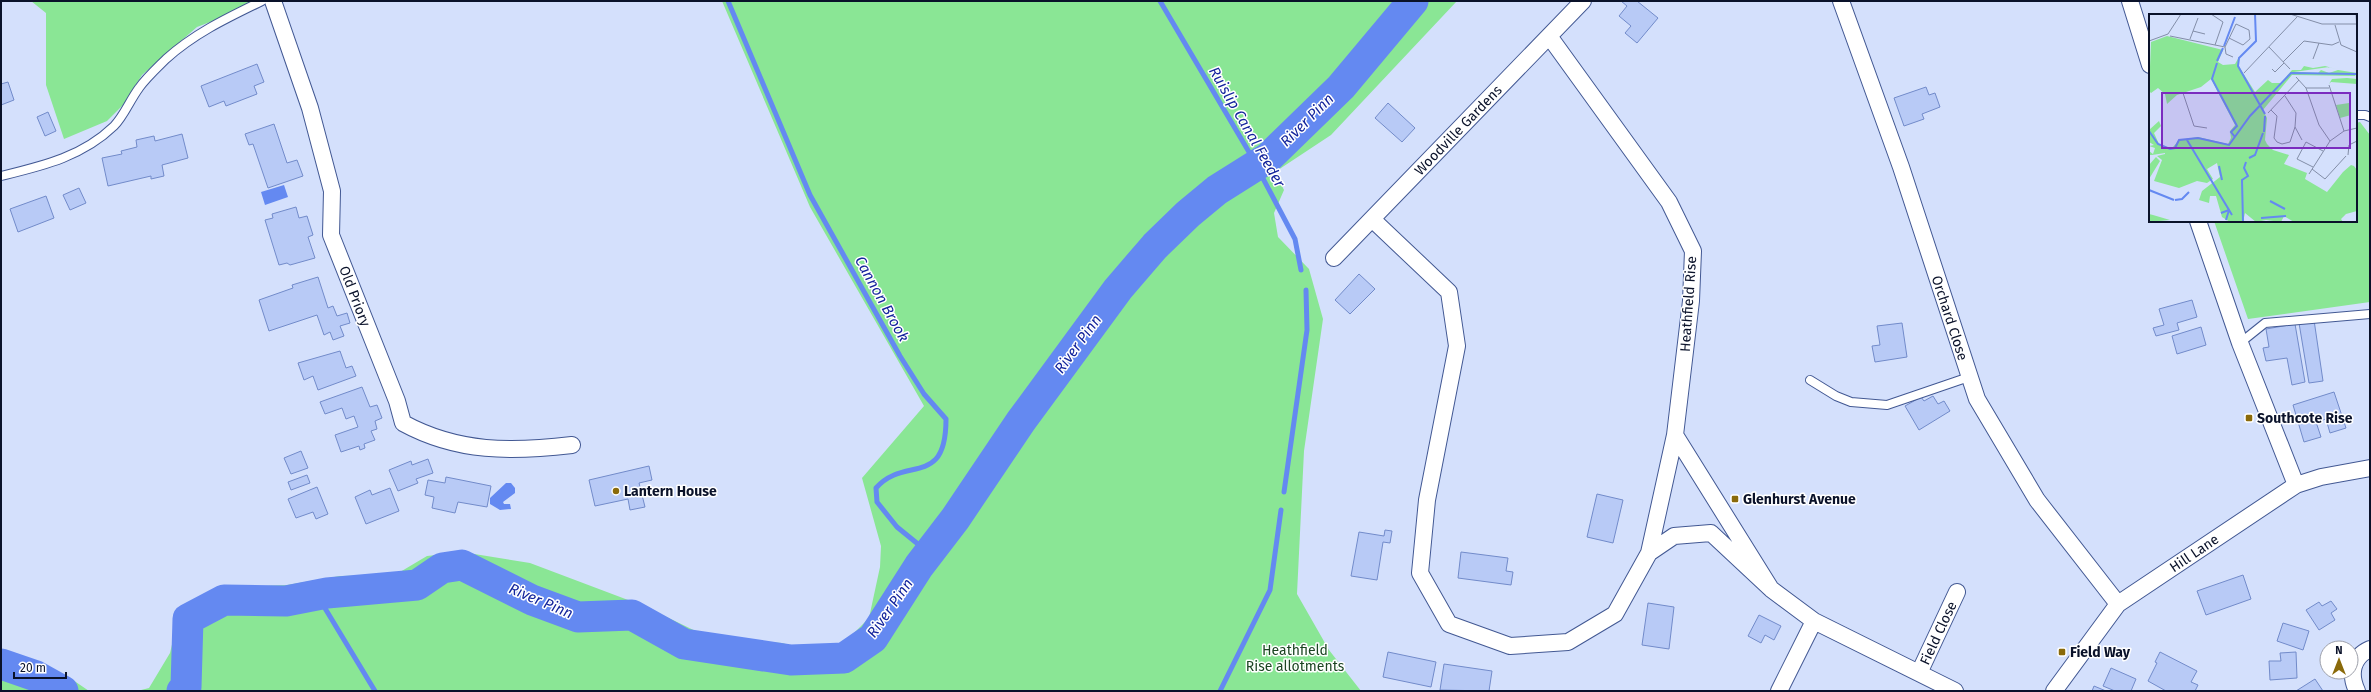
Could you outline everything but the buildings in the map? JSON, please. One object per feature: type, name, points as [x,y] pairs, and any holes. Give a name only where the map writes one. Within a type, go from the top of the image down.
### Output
[{"type":"street","name":"Old Priory","points":[[272,1],[310,108],[332,190],[331,235],[397,401],[403,422],[414,428],[472,448],[531,450],[572,445]]},
{"type":"street","name":"Woodville Gardens","points":[[1334,258],[1583,1]]},
{"type":"street","name":"Orchard Close","points":[[1841,1],[1901,167],[1977,400],[2037,500],[2118,604]]},
{"type":"street","points":[[2130,1],[2149,62]]},
{"type":"street","name":"Heathfield Rise","points":[[1549,36],[1669,202],[1693,251],[1691,301],[1675,435]]},
{"type":"street","points":[[1372,218],[1449,292],[1457,346],[1428,500],[1420,573],[1449,624],[1510,646],[1568,642],[1614,614],[1649,553],[1675,435]]},
{"type":"street","points":[[2203,223],[2240,343],[2296,485]]},
{"type":"street","points":[[1675,435],[1770,589]]},
{"type":"street","name":"Hill Lane","points":[[2054,691],[2118,604],[2296,485],[2321,477],[2370,468]]},
{"type":"street","points":[[1649,553],[1674,536],[1711,533],[1770,589],[1814,621],[1955,691]]},
{"type":"street","name":"Field Close","points":[[1919,673],[1957,592]]},
{"type":"street","points":[[1779,691],[1814,621]]},
{"type":"street","points":[[2357,691],[2352,677],[2352,669],[2360,655],[2370,649]]},
{"type":"lane","points":[[1,176],[54,163],[68,157],[100,136],[114,126],[140,86],[166,59],[203,29],[262,1]]},
{"type":"lane","points":[[2357,115],[2370,117]]},
{"type":"lane","points":[[2240,343],[2265,323],[2370,314]]},
{"type":"lane","points":[[1810,380],[1836,396],[1851,402],[1887,405],[1969,377]]},
{"type":"green space","points":[[31,1],[265,1],[197,27],[142,75],[123,105],[107,121],[64,139],[46,85],[46,13]]},
{"type":"green space","name":"Heathfield Rise allotments","points":[[722,1],[1457,1],[1331,135],[1275,172],[1284,190],[1274,213],[1278,237],[1309,269],[1323,319],[1304,451],[1297,594],[1329,650],[1361,691],[137,691],[149,688],[170,653],[181,607],[220,588],[287,585],[340,576],[395,575],[427,556],[462,552],[530,563],[644,606],[712,639],[782,643],[811,651],[838,649],[869,618],[880,567],[881,546],[862,478],[924,406],[810,207]]},
{"type":"green space","points":[[2360,122],[2370,135],[2370,302],[2248,319],[2214,222],[2357,222],[2357,123]]},
{"type":"green space","points":[[1,654],[70,678],[89,691],[1,691]]},
{"type":"water","points":[[284,185],[288,197],[265,205],[261,192]]},
{"type":"water","points":[[506,483],[511,483],[515,488],[515,493],[503,502],[504,504],[510,504],[511,509],[500,510],[490,504],[490,498]]},
{"type":"waterway","name":"Cannon Brook","points":[[728,1],[810,195],[900,356],[924,394],[946,419],[944,441],[939,455],[931,463],[887,478],[876,488],[877,502],[897,527],[929,553]]},
{"type":"waterway","name":"Ruislip Canal Feeder","points":[[1160,1],[1249,152],[1295,239],[1301,270]]},
{"type":"waterway","name":"River Pinn","points":[[182,691],[186,687],[188,619],[224,600],[286,601],[327,593],[417,585],[442,568],[462,565],[532,600],[578,617],[632,615],[684,644],[791,660],[844,658],[873,638],[919,566],[955,519],[1021,421],[1118,289],[1155,246],[1188,214],[1217,190],[1268,158],[1341,87],[1413,1]]},
{"type":"waterway","name":"Ruislip Canal Feeder","points":[[1284,492],[1307,330],[1306,290]]},
{"type":"waterway","name":"Ruislip Canal Feeder","points":[[1220,691],[1270,590],[1281,510]]},
{"type":"waterway","points":[[317,595],[375,691]]},
{"type":"waterway","name":"River Pinn","points":[[1,664],[36,676],[63,691]]},
{"type":"place","name":"Southcote Rise","points":[[2249,418]]},
{"type":"place","name":"Lantern House","points":[[616,491]]},
{"type":"place","name":"Glenhurst Avenue","points":[[1735,499]]},
{"type":"place","name":"Field Way","points":[[2062,652]]}]
